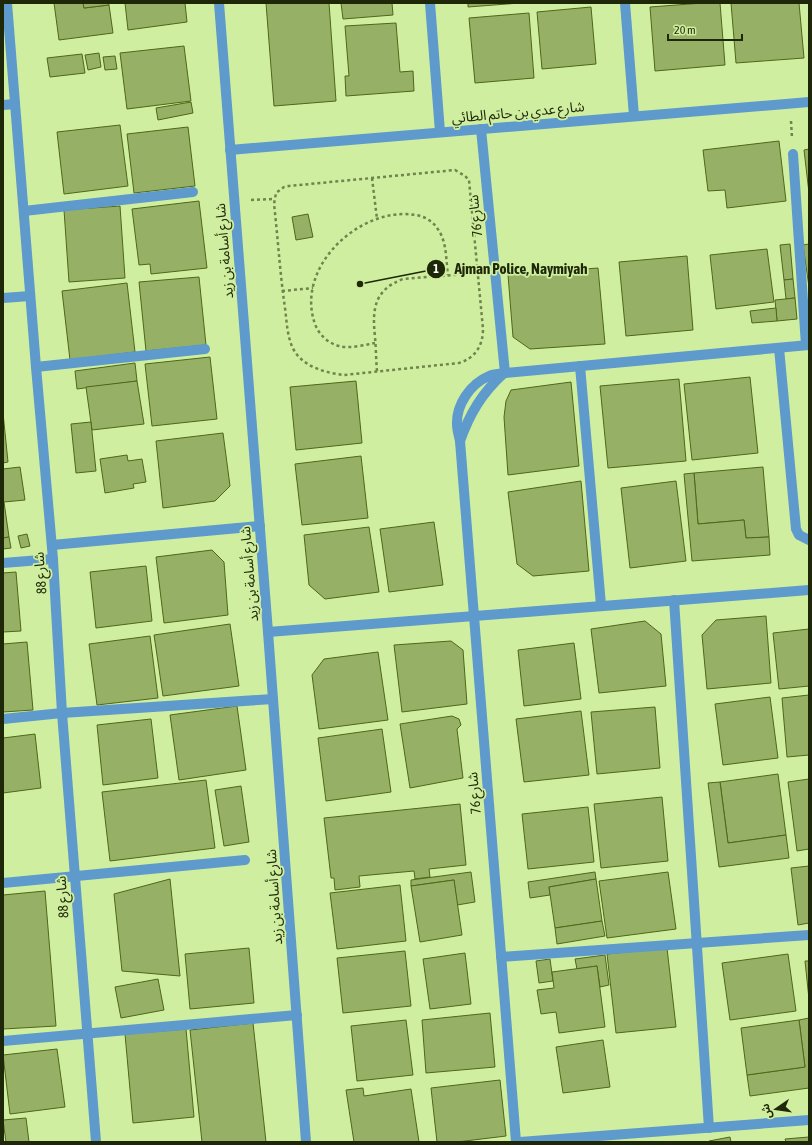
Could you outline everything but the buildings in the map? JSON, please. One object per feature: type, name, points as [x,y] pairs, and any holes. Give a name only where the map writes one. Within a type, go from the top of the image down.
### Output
[{"type":"street","name":"شارع 88","points":[[7,3],[30,296],[52,545],[62,713],[96,1142]]},
{"type":"street","name":"شارع أسامة بن زيد","points":[[219,3],[306,1142]]},
{"type":"street","points":[[430,3],[440,132]]},
{"type":"street","points":[[625,3],[634,116]]},
{"type":"street","name":"شارع عدي بن حاتم الطائي","points":[[230,150],[809,102]]},
{"type":"street","points":[[3,105],[15,104]]},
{"type":"street","name":"شارع 76","points":[[481,129],[505,373]]},
{"type":"street","points":[[505,373],[808,345],[793,154]]},
{"type":"street","points":[[24,211],[193,192]]},
{"type":"street","points":[[3,298],[30,296]]},
{"type":"street","points":[[779,348],[796,529],[799,535],[809,540]]},
{"type":"street","points":[[36,367],[205,349]]},
{"type":"street","points":[[580,366],[601,606]]},
{"type":"street","name":"شارع 76","points":[[460,441],[470,415],[477,404],[490,387],[505,373]]},
{"type":"street","name":"شارع 76","points":[[505,373],[489,376],[476,384],[465,396],[459,410],[457,426],[460,441],[516,1142]]},
{"type":"street","points":[[52,545],[260,526]]},
{"type":"street","points":[[3,563],[53,559]]},
{"type":"street","points":[[268,632],[809,590]]},
{"type":"street","points":[[674,600],[709,1128]]},
{"type":"street","points":[[3,718],[273,699]]},
{"type":"street","points":[[3,882],[245,860]]},
{"type":"street","points":[[501,957],[809,935]]},
{"type":"street","points":[[3,1042],[297,1016]]},
{"type":"street","points":[[520,1142],[809,1120]]},
{"type":"path","points":[[789,103],[793,154]]},
{"type":"path","points":[[455,170],[466,176],[469,180],[477,273],[483,337],[478,351],[466,361],[344,375],[318,369],[296,354],[289,341],[282,291],[274,204],[276,193],[284,186],[455,170]]},
{"type":"path","points":[[372,178],[377,219]]},
{"type":"path","points":[[375,343],[346,347],[329,343],[322,336],[312,316],[311,303],[313,288],[320,267],[341,240],[355,230],[377,219],[389,216],[413,214],[421,215],[428,218],[440,231],[443,240],[448,276]]},
{"type":"path","points":[[377,372],[373,318],[374,309],[383,291],[392,283],[403,279],[495,272]]},
{"type":"path","points":[[282,291],[313,288]]},
{"type":"place","name":"Ajman Police, Naymiyah","points":[[360,284]]}]
